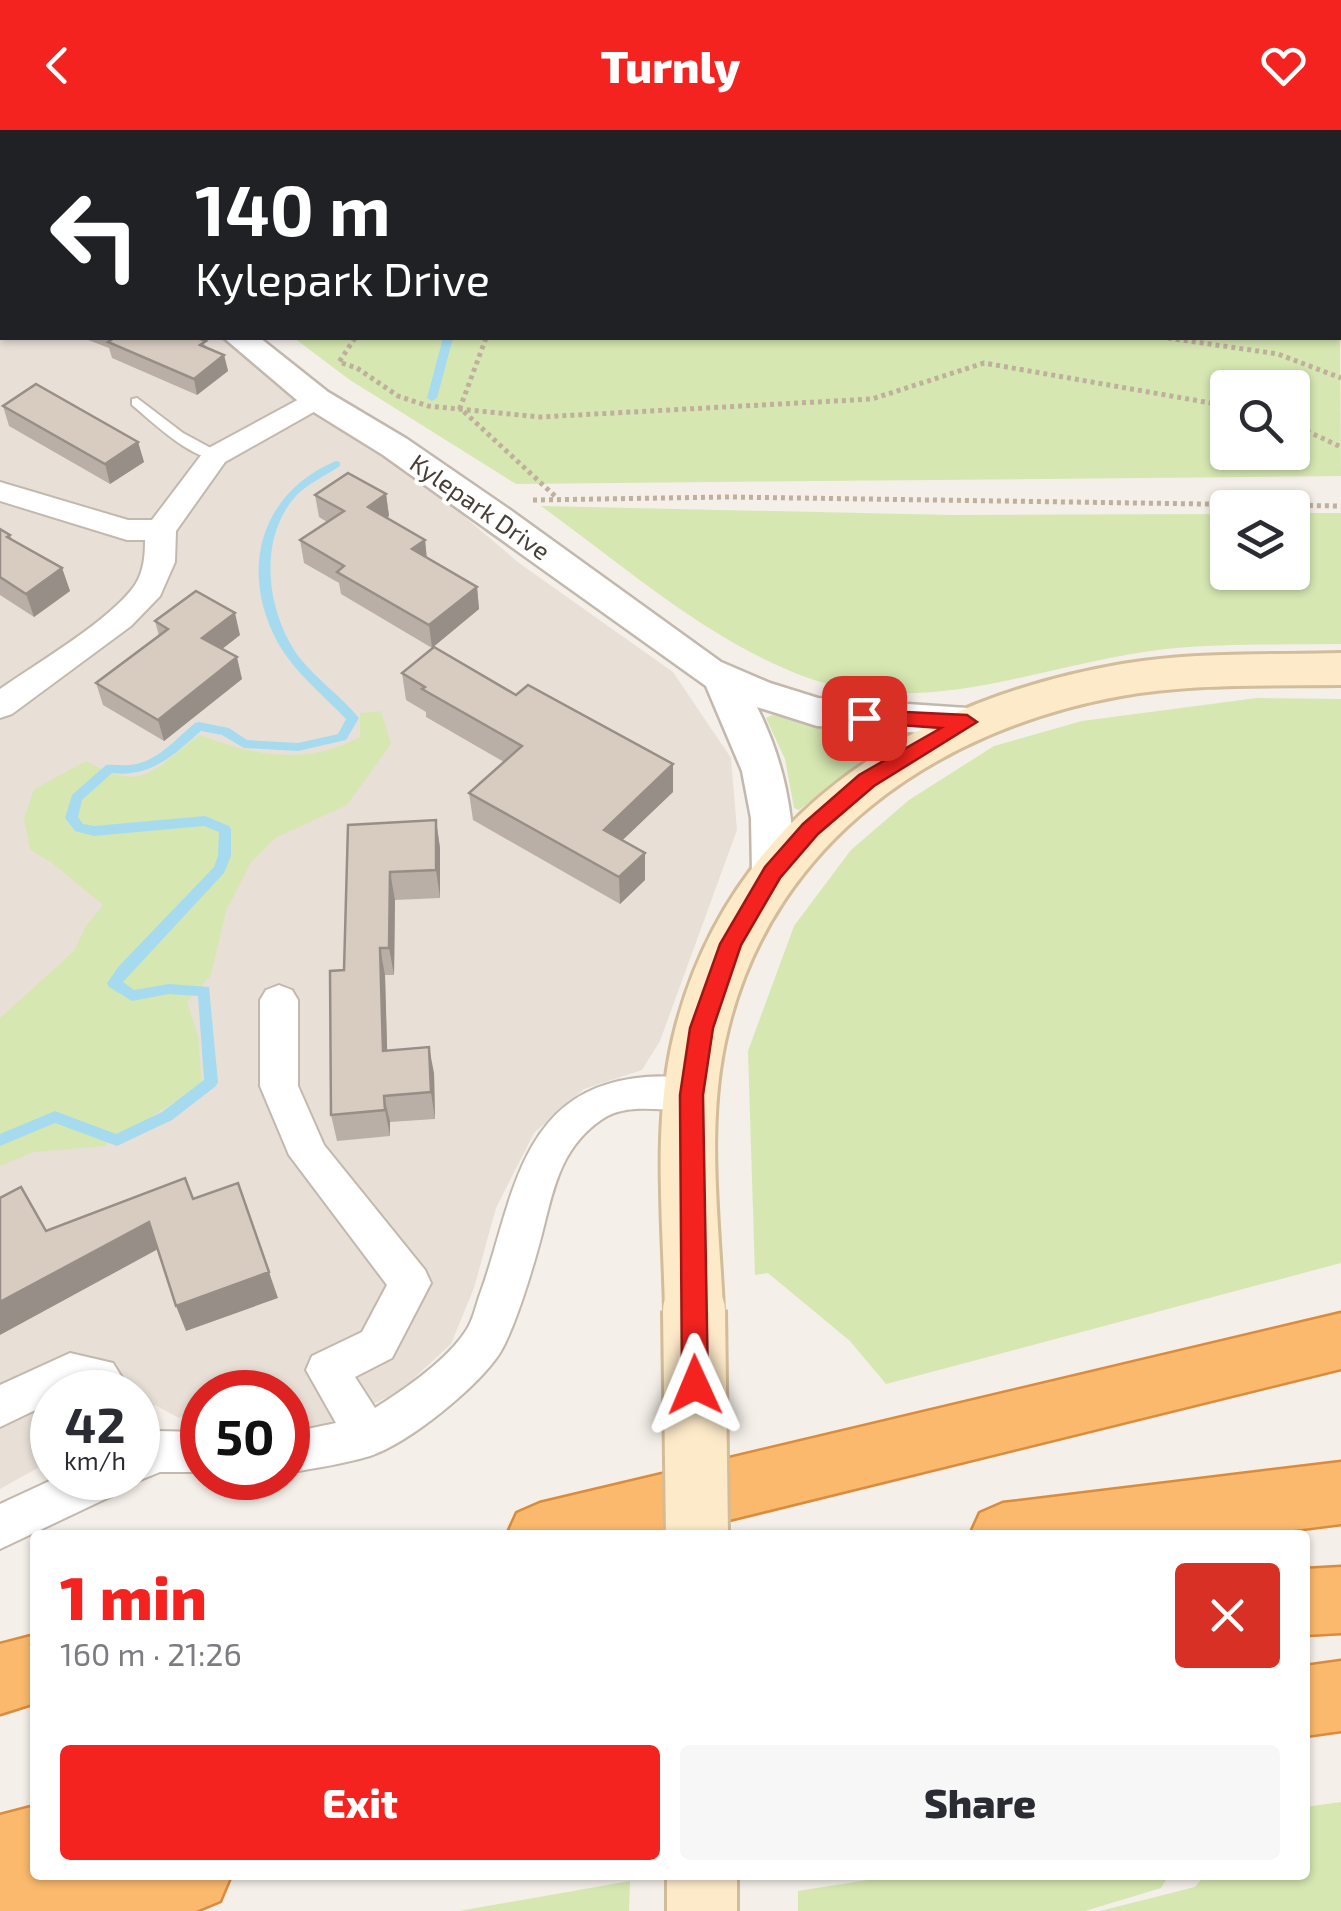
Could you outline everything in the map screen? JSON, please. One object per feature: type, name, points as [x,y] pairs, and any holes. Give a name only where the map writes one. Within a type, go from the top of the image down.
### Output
[{"type":"highway","points":[[561,1530],[1341,1341]]},
{"type":"highway","points":[[1042,1530],[1341,1493]]},
{"type":"highway","points":[[1310,1602],[1341,1600]]},
{"type":"highway","points":[[0,1679],[30,1670]]},
{"type":"highway","points":[[1310,1700],[1341,1696]]},
{"type":"highway","points":[[0,1714],[30,1708]]},
{"type":"highway","points":[[0,1852],[30,1843]]},
{"type":"highway","points":[[0,1906],[163,1880]]},
{"type":"main road","points":[[697,1530],[691,1095],[701,1028],[713,990],[731,944],[773,873],[811,829],[866,780],[967,722],[1027,701],[1120,680],[1212,672],[1341,669]]},
{"type":"main road","points":[[702,1880],[702,1911]]},
{"type":"street","name":"Kylepark Drive","points":[[242,340],[316,399],[395,447],[612,600],[691,662],[721,678],[817,712],[967,722]]},
{"type":"street","points":[[0,706],[120,618],[149,590],[160,562],[160,530],[216,456],[316,399]]},
{"type":"street","points":[[0,491],[128,530],[160,530]]},
{"type":"street","points":[[721,678],[762,762],[772,821],[773,873]]},
{"type":"street","points":[[279,1000],[279,1086],[309,1154],[410,1283],[377,1345],[327,1370],[368,1436]]},
{"type":"street","points":[[310,1448],[368,1436],[426,1399],[484,1340],[520,1240],[533,1186],[556,1136],[591,1104],[636,1092],[691,1095]]},
{"type":"street","points":[[0,1407],[30,1392]]},
{"type":"street","points":[[0,1526],[55,1500]]},
{"type":"lane","points":[[137,402],[178,436],[216,456]]},
{"type":"path","points":[[356,340],[339,362],[357,368],[398,396],[428,406],[540,416],[872,399],[984,364],[1210,403]]},
{"type":"path","points":[[460,408],[485,340]]},
{"type":"path","points":[[1193,340],[1242,344],[1311,362],[1341,378]]},
{"type":"path","points":[[460,408],[556,497]]},
{"type":"path","points":[[1310,432],[1341,447]]},
{"type":"path","points":[[542,497],[1341,506]]},
{"type":"shaded area","points":[[0,340],[256,340],[519,563],[673,672],[731,758],[737,830],[660,1041],[642,1070],[584,1089],[534,1133],[496,1208],[474,1288],[451,1344],[399,1392],[321,1428],[310,1429],[310,1370],[180,1370],[179,1418],[160,1408],[160,1370],[30,1370],[30,1472],[0,1489]]},
{"type":"green space","points":[[297,340],[1340,340],[1341,476],[516,484],[350,380]]},
{"type":"green space","points":[[541,506],[951,515],[1210,514],[1210,590],[1310,590],[1310,513],[1341,513],[1341,644],[1166,649],[987,685],[898,693],[853,690],[808,678],[736,645],[669,601]]},
{"type":"green space","points":[[1257,698],[1341,699],[1341,1263],[886,1384],[850,1341],[768,1273],[755,1275],[748,1051],[794,926],[851,850],[909,800],[994,746],[1082,721]]},
{"type":"green space","points":[[381,711],[391,744],[347,805],[275,838],[250,864],[226,911],[211,975],[187,1002],[198,1036],[202,1085],[104,1146],[34,1152],[0,1166],[0,1018],[74,951],[86,926],[103,905],[51,862],[30,850],[24,818],[34,789],[86,761],[122,776],[147,774],[200,735],[261,753],[320,752],[360,737],[360,713]]},
{"type":"green space","points":[[772,715],[895,738],[799,810],[794,808],[785,759],[766,718]]},
{"type":"green space","points":[[1341,1802],[1341,1911],[1100,1911],[1195,1887],[1201,1880],[1310,1880],[1310,1806]]},
{"type":"green space","points":[[867,1880],[1166,1880],[1161,1888],[1085,1911],[798,1911],[798,1891]]},
{"type":"green space","points":[[630,1881],[629,1911],[459,1911]]},
{"type":"building","points":[[203,340],[200,345],[224,355],[194,379],[108,342]]},
{"type":"building","points":[[36,384],[138,442],[105,464],[3,406]]},
{"type":"building","points":[[348,473],[386,494],[368,507],[425,540],[412,549],[477,587],[429,625],[337,572],[344,566],[300,540],[344,511],[315,495]]},
{"type":"building","points":[[0,529],[10,535],[7,537],[62,568],[26,594],[0,577]]},
{"type":"building","points":[[196,591],[235,613],[202,638],[237,657],[158,720],[96,683],[168,629],[155,621]]},
{"type":"building","points":[[434,647],[516,695],[528,685],[673,764],[604,830],[645,853],[619,877],[469,793],[522,746],[422,689],[425,687],[402,673]]},
{"type":"building","points":[[436,820],[436,870],[390,872],[389,948],[380,948],[383,1051],[429,1047],[431,1092],[384,1096],[385,1110],[331,1115],[330,971],[344,970],[348,825]]},
{"type":"building","points":[[185,1178],[193,1199],[238,1183],[269,1272],[176,1306],[149,1222],[0,1302],[0,1198],[21,1187],[46,1231]]},
{"type":"waterway","points":[[432,398],[447,340]]},
{"type":"waterway","points":[[0,1140],[55,1117],[117,1140],[167,1116],[211,1082],[204,991],[169,989],[132,996],[114,983],[219,870],[225,856],[225,829],[205,821],[94,831],[79,828],[71,818],[76,798],[110,768],[124,770],[148,765],[199,726],[225,731],[244,744],[298,747],[342,737],[353,718],[297,662],[285,644],[268,602],[265,578],[265,555],[278,513],[296,490],[336,464]]},
{"type":"route","points":[[695,1385],[691,1095],[701,1028],[731,944],[751,905],[791,849],[841,800],[898,760],[967,722],[864,718]]}]
